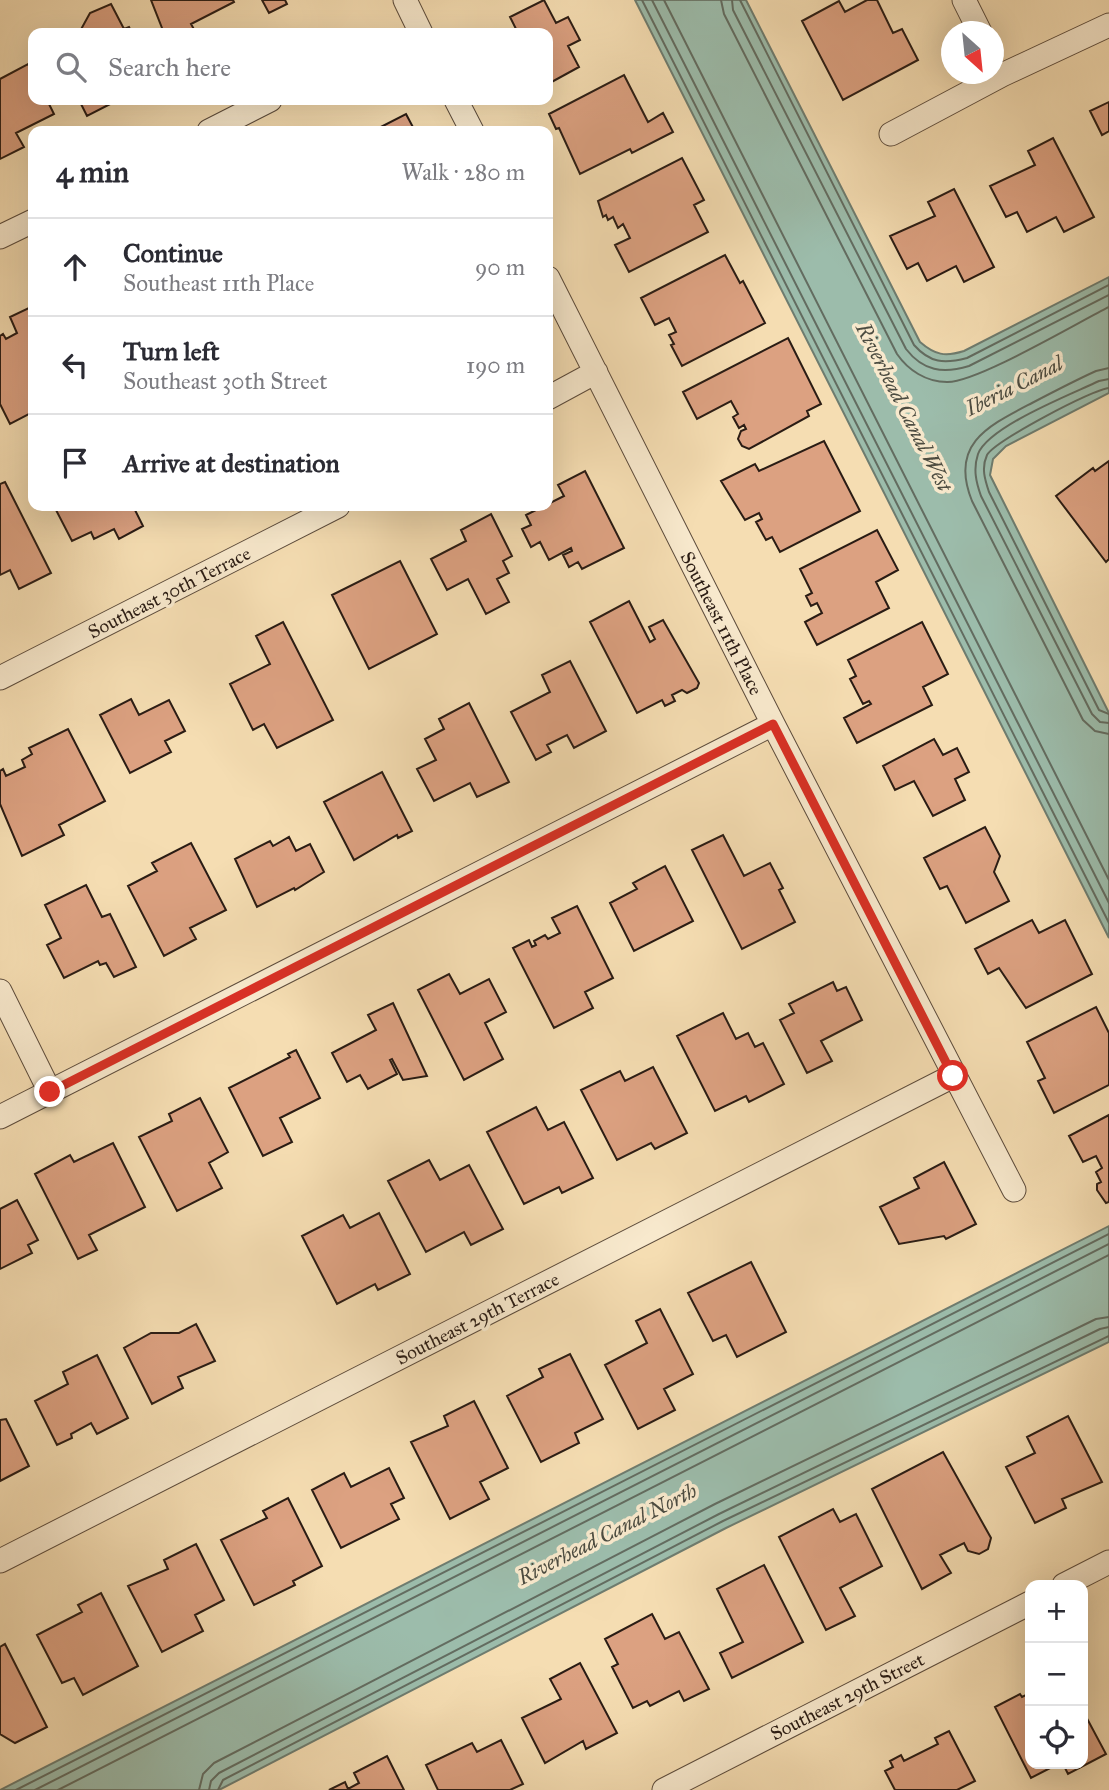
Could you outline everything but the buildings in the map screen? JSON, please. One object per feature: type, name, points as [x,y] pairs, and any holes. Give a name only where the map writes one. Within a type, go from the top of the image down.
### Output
[{"type":"street","points":[[404,0],[412,28]]},
{"type":"street","points":[[964,0],[974,21]]},
{"type":"street","points":[[1004,64],[1109,25]]},
{"type":"street","points":[[891,134],[970,84]]},
{"type":"street","points":[[219,126],[260,105]]},
{"type":"street","points":[[459,105],[469,126]]},
{"type":"street","points":[[0,237],[28,223]]},
{"type":"street","name":"Southeast 11th Place","points":[[553,288],[773,724],[1014,1190]]},
{"type":"street","points":[[553,395],[596,372]]},
{"type":"street","name":"Southeast 30th Terrace","points":[[0,678],[328,511]]},
{"type":"street","points":[[0,1118],[773,724]]},
{"type":"street","points":[[0,991],[50,1092]]},
{"type":"street","name":"Southeast 29th Terrace","points":[[0,1560],[953,1076]]},
{"type":"street","points":[[1074,1580],[1109,1562]]},
{"type":"street","name":"Southeast 29th Street","points":[[664,1790],[1025,1606]]},
{"type":"water","points":[[635,0],[746,0],[920,342],[931,350],[940,354],[964,351],[1109,277],[1109,393],[1006,446],[993,459],[990,475],[1109,713],[1109,938]]},
{"type":"water","name":"Riverhead Canal North","points":[[1109,1226],[1109,1342],[726,1528],[219,1790],[0,1790]]},
{"type":"route","points":[[50,1092],[773,724],[953,1076]]},
{"type":"water label","name":"Iberia Canal","points":[[1014,386]]},
{"type":"water label","name":"Riverhead Canal West","points":[[904,407]]}]
